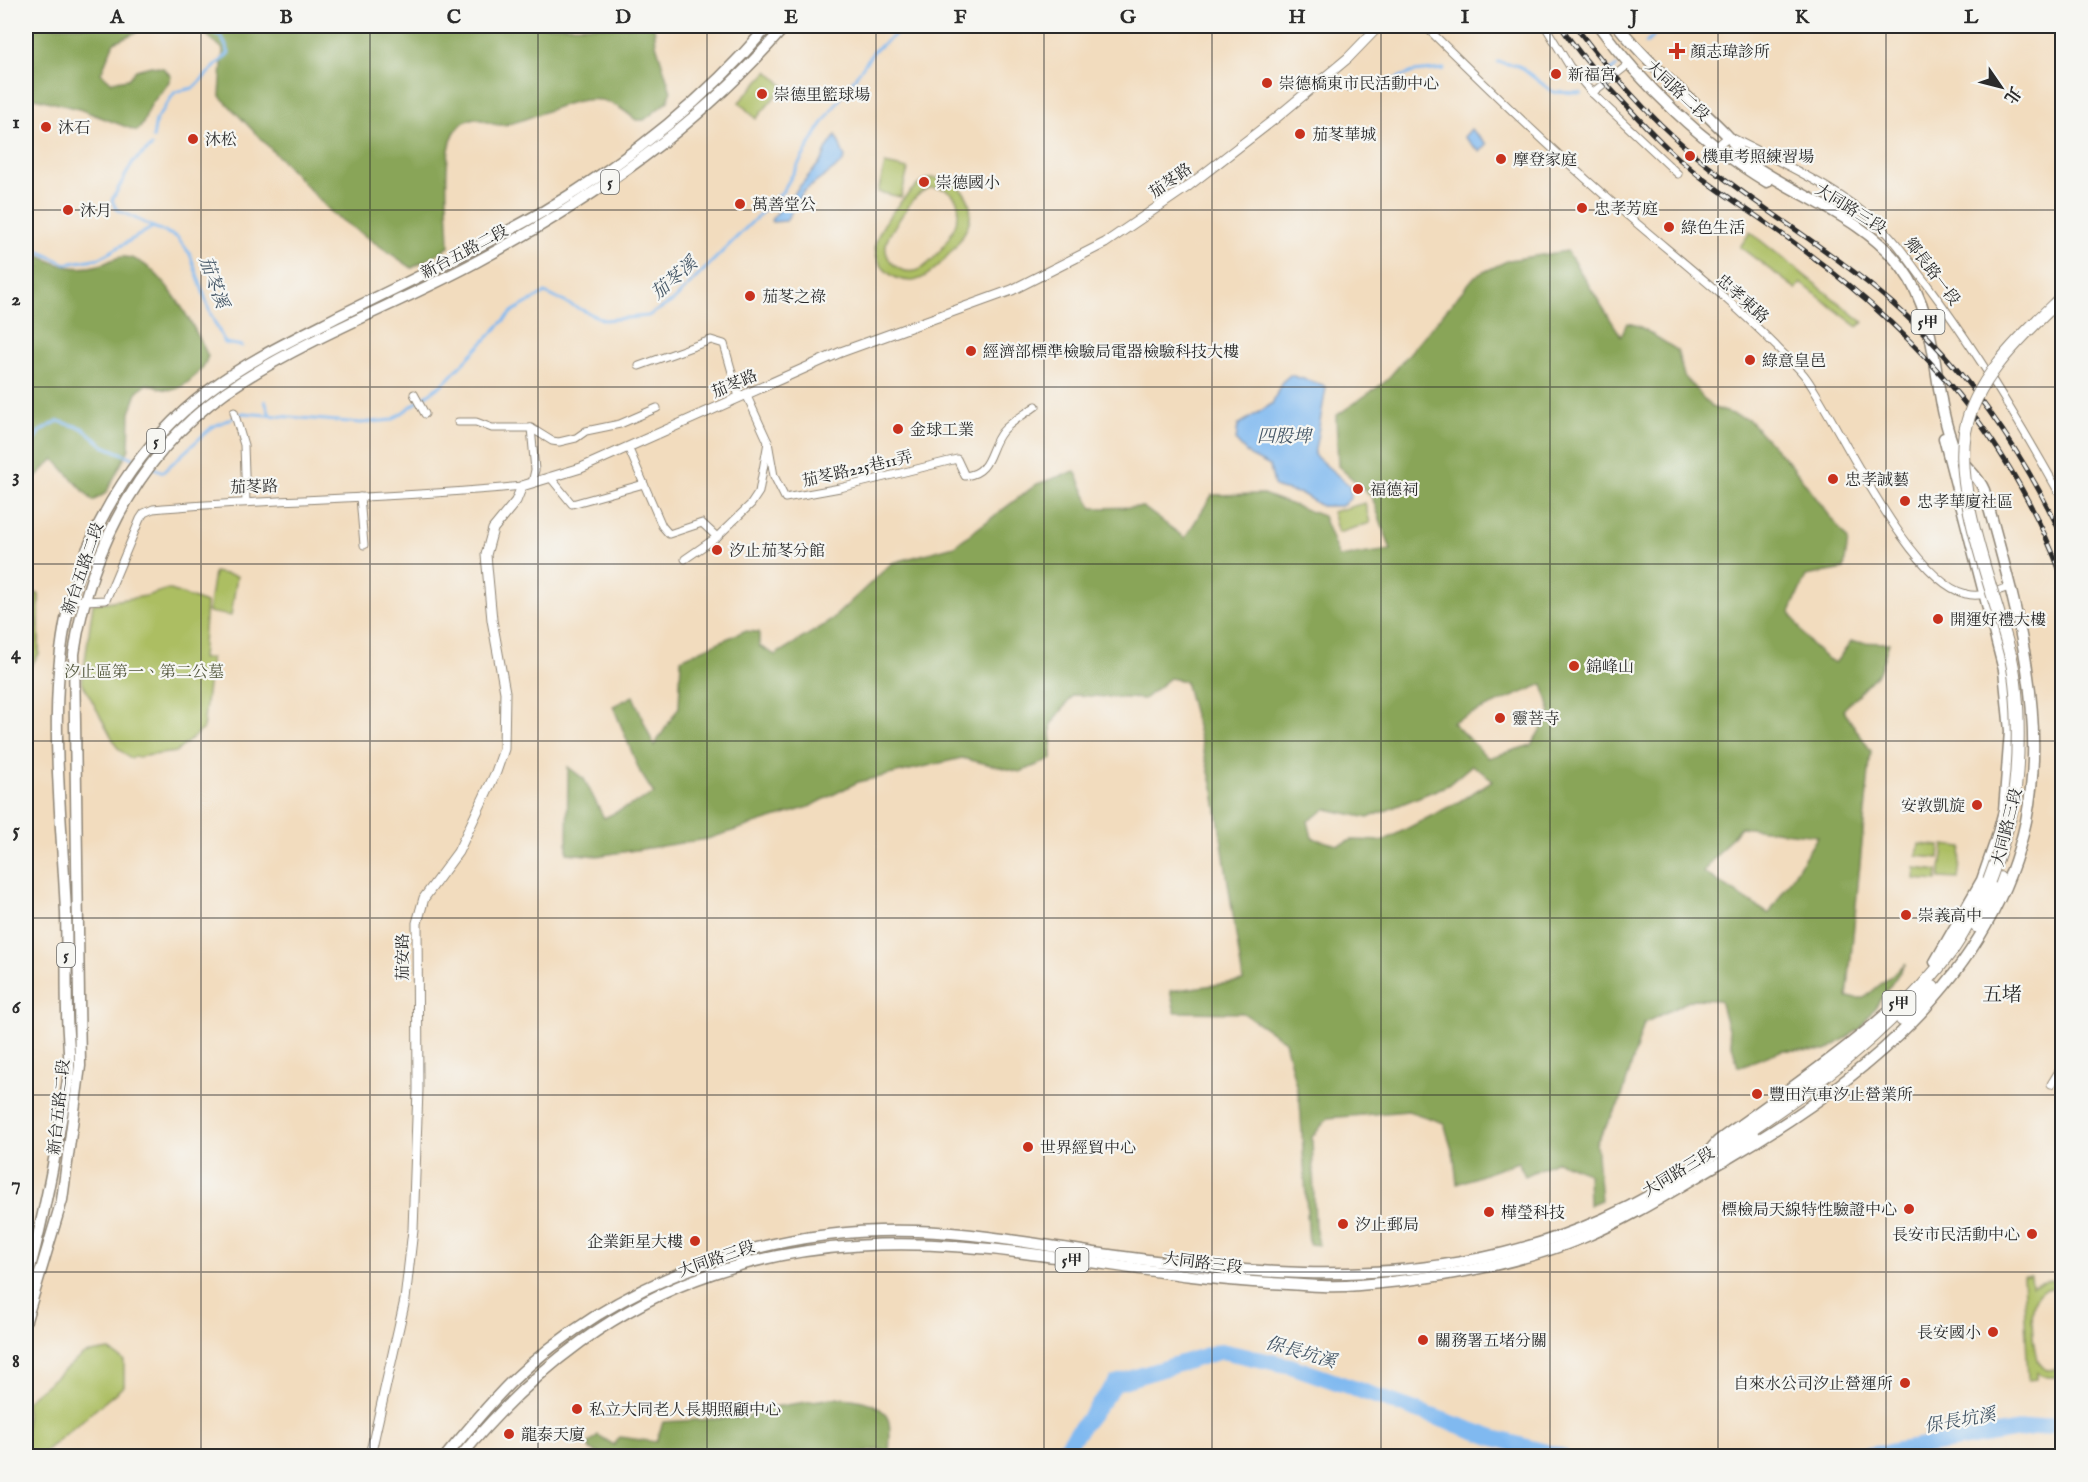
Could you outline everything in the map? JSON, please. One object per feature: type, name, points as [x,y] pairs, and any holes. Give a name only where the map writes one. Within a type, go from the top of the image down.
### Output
[{"type":"highway","points":[[1698,1164],[1736,1140],[1866,1043],[1900,1011],[1954,948],[1994,880],[2012,810],[2017,714],[2011,660],[1967,496],[1963,460],[1966,430],[1977,402],[2000,362],[2062,297]]},
{"type":"highway","points":[[1724,1160],[1860,1057],[1918,1004],[1969,938],[1994,880],[2020,798],[2021,684],[2017,657],[1972,495],[1969,474],[1972,430],[2000,374],[2037,329],[2062,304]]},
{"type":"main road","name":"新台五路二段","points":[[26,1282],[48,1195],[69,1070],[58,678],[70,598],[77,577],[91,541],[125,482],[150,448],[188,407],[237,370],[279,346],[456,259],[547,209],[649,139],[730,69],[768,26]]},
{"type":"main road","name":"新台五路二段","points":[[26,1320],[62,1200],[80,1066],[72,679],[74,654],[83,601],[91,578],[106,536],[132,491],[174,437],[205,408],[259,371],[475,263],[567,210],[630,168],[687,124],[730,85],[785,26]]},
{"type":"main road","name":"大同路二段","points":[[1599,26],[1629,64],[1717,146]]},
{"type":"main road","name":"大同路二段","points":[[1618,26],[1644,58],[1729,136]]},
{"type":"main road","name":"大同路三段","points":[[460,1456],[518,1392],[583,1339],[666,1292],[698,1278],[761,1258],[814,1248],[907,1245],[1017,1252],[1235,1281],[1351,1286],[1510,1262],[1580,1238],[1644,1209],[1765,1138],[1851,1076],[1905,1030],[1952,979],[1995,911],[2018,854],[2032,775],[2030,674],[2010,587],[1980,480],[1955,452],[1942,403],[1928,319],[1921,299],[1903,269],[1879,241],[1747,160],[1729,136]]},
{"type":"main road","name":"大同路三段","points":[[446,1456],[496,1397],[563,1339],[606,1311],[653,1285],[754,1247],[809,1236],[918,1231],[1000,1239],[1236,1271],[1294,1275],[1389,1272],[1507,1252],[1576,1230],[1635,1203],[1698,1164],[1718,1142],[1859,1040],[1906,997],[1940,956],[1977,891],[1996,840],[2004,811],[2010,731],[2004,670],[1936,404],[1922,323],[1916,303],[1896,271],[1872,244],[1741,166],[1717,146]]},
{"type":"street","name":"茄苳路","points":[[70,598],[83,601],[106,600],[144,513],[153,510],[246,502],[448,494],[527,485],[550,477],[561,476],[841,352],[1012,290],[1105,243],[1187,187],[1329,75],[1379,26]]},
{"type":"street","name":"忠孝東路","points":[[1425,26],[1557,155],[1768,338],[1806,377],[1893,524],[1916,556],[1949,586],[1966,594],[1985,594],[2010,587]]},
{"type":"street","points":[[1545,26],[1570,67],[1592,93],[1678,174]]},
{"type":"street","points":[[1592,93],[1629,64]]},
{"type":"street","points":[[1329,75],[1347,87]]},
{"type":"street","points":[[1717,146],[1729,136]]},
{"type":"street","name":"鄉長路一段","points":[[1729,136],[1789,165],[1827,188],[1885,231],[1970,344],[2030,438],[2062,498]]},
{"type":"street","points":[[639,366],[711,340],[724,344],[742,395],[768,442],[759,492],[751,504],[717,537],[685,559]]},
{"type":"street","points":[[414,394],[425,414]]},
{"type":"street","name":"茄苳路225巷11弄","points":[[768,442],[774,476],[785,498],[840,488],[957,459],[965,476],[974,475],[984,469],[1002,432],[1035,406]]},
{"type":"street","points":[[458,423],[476,422],[492,429],[517,426],[531,428],[559,442],[576,438],[586,431],[620,424],[657,408]]},
{"type":"street","points":[[234,412],[235,423],[244,445],[246,502]]},
{"type":"street","points":[[527,485],[535,470],[531,428]]},
{"type":"street","points":[[628,447],[662,526],[669,534],[702,523],[717,537]]},
{"type":"street","points":[[550,477],[572,504],[644,484]]},
{"type":"street","name":"茄安路","points":[[370,1456],[405,1300],[413,1230],[418,1089],[417,923],[424,898],[458,852],[496,772],[504,748],[505,692],[492,620],[486,555],[493,529],[527,485]]},
{"type":"street","points":[[360,497],[364,545]]},
{"type":"street","points":[[2051,1084],[2062,1066]]},
{"type":"green space","points":[[26,26],[150,26],[114,42],[101,73],[111,82],[128,79],[136,70],[151,66],[163,68],[171,76],[164,89],[151,104],[143,124],[137,131],[79,109],[26,96]]},
{"type":"green space","points":[[196,26],[654,26],[656,44],[671,92],[668,101],[644,120],[636,120],[611,103],[589,99],[564,105],[514,123],[497,125],[480,119],[469,119],[463,123],[452,139],[447,169],[449,247],[412,268],[334,215],[220,96],[223,49]]},
{"type":"green space","name":"崇德里籃球場","points":[[768,71],[784,86],[756,119],[739,102]]},
{"type":"green space","points":[[885,164],[908,169],[901,197],[878,192]]},
{"type":"green space","points":[[931,178],[940,179],[962,190],[969,204],[969,222],[954,249],[937,267],[919,279],[904,280],[890,274],[880,264],[876,242],[884,225],[898,205],[923,181]],"holes":[[[934,188],[946,190],[957,201],[959,209],[953,230],[939,252],[923,268],[915,271],[899,268],[890,261],[886,251],[887,239],[915,198],[924,190]]]},
{"type":"green space","points":[[1750,232],[1863,322],[1858,327],[1801,283],[1796,289],[1740,247]]},
{"type":"green space","points":[[26,250],[61,265],[79,268],[103,264],[121,257],[138,261],[151,270],[175,297],[208,356],[197,374],[178,389],[168,390],[147,384],[138,390],[130,413],[129,449],[106,493],[93,501],[54,459],[26,486]]},
{"type":"green space","points":[[1567,251],[1621,336],[1627,323],[1639,326],[1677,350],[1684,376],[1711,407],[1748,419],[1792,466],[1848,540],[1844,569],[1806,576],[1790,612],[1799,627],[1814,648],[1835,663],[1851,642],[1889,643],[1879,672],[1843,710],[1871,751],[1847,998],[1864,998],[1906,963],[1860,1029],[1826,1051],[1783,1050],[1738,1067],[1720,1000],[1693,999],[1644,1023],[1621,1100],[1596,1143],[1601,1200],[1589,1205],[1588,1173],[1557,1161],[1525,1176],[1518,1162],[1457,1184],[1454,1157],[1444,1123],[1408,1111],[1328,1118],[1312,1137],[1315,1226],[1319,1245],[1309,1244],[1300,1102],[1285,1041],[1243,1013],[1175,1012],[1170,991],[1243,981],[1214,791],[1185,681],[1170,678],[1144,699],[1073,695],[1051,725],[1052,759],[1020,772],[962,758],[858,782],[809,807],[707,839],[597,856],[567,853],[568,767],[584,779],[604,818],[654,794],[640,772],[613,706],[633,696],[654,746],[679,707],[681,659],[744,631],[759,632],[759,646],[775,655],[829,622],[892,563],[954,546],[1037,484],[1075,471],[1092,508],[1143,507],[1185,538],[1212,495],[1263,494],[1323,516],[1339,557],[1391,550],[1372,497],[1338,466],[1336,416],[1385,382],[1475,276],[1509,260]],"holes":[[[1543,684],[1551,713],[1531,745],[1488,758],[1452,722]],[[1472,765],[1493,780],[1460,801],[1383,841],[1352,840],[1338,845],[1312,838],[1308,821],[1326,809],[1368,818],[1448,785]],[[1740,827],[1818,836],[1769,914],[1703,872]]]},
{"type":"green space","points":[[1365,503],[1370,523],[1338,533],[1332,512]]},
{"type":"green space","points":[[214,572],[237,576],[231,616],[208,612]]},
{"type":"green space","name":"汐止區第一、第二公墓","points":[[168,589],[206,603],[202,659],[211,658],[203,729],[176,752],[129,758],[117,747],[82,682],[93,604],[146,596]]},
{"type":"green space","name":"汐止區第一、第二公墓","points":[[26,592],[39,594],[39,654],[26,673]]},
{"type":"green space","points":[[1919,844],[1940,846],[1939,858],[1917,856]]},
{"type":"green space","points":[[1944,845],[1962,847],[1958,879],[1940,878]]},
{"type":"green space","points":[[1915,868],[1938,871],[1937,881],[1914,879]]},
{"type":"green space","points":[[2023,1276],[2031,1276],[2032,1286],[2050,1280],[2062,1285],[2062,1297],[2054,1289],[2044,1290],[2038,1295],[2034,1304],[2032,1328],[2037,1360],[2047,1370],[2056,1369],[2062,1365],[2062,1375],[2049,1377],[2037,1372],[2037,1379],[2028,1380]]},
{"type":"green space","points":[[109,1350],[124,1361],[124,1386],[39,1456],[26,1456],[26,1401],[84,1354]]},
{"type":"green space","points":[[833,1398],[864,1401],[884,1413],[890,1427],[889,1456],[884,1456],[884,1450],[877,1450],[827,1456],[605,1456],[590,1450],[588,1444],[598,1435],[614,1445],[620,1437],[656,1442],[663,1422],[748,1417],[753,1410]]},
{"type":"water","points":[[1471,129],[1487,144],[1480,152],[1464,137]]},
{"type":"water","points":[[836,135],[845,158],[841,164],[803,192],[786,221],[772,222],[771,220],[822,160]]},
{"type":"water","name":"四股埤","points":[[1290,375],[1323,385],[1326,388],[1314,455],[1350,486],[1351,498],[1341,506],[1321,506],[1302,494],[1280,489],[1274,485],[1270,466],[1250,456],[1236,441],[1238,425],[1272,404],[1282,382]]},
{"type":"waterway","points":[[153,138],[156,120],[175,92],[193,88],[229,53],[222,38],[206,26]]},
{"type":"waterway","name":"茄苳溪","points":[[141,462],[163,472],[212,427],[243,413],[361,423],[392,420],[444,383],[513,311],[545,293],[604,320],[648,316],[673,301],[783,191],[820,127],[874,51],[906,26]]},
{"type":"waterway","points":[[1646,43],[1655,35],[1657,26]]},
{"type":"waterway","points":[[1498,62],[1519,66],[1553,92],[1581,93]]},
{"type":"waterway","points":[[1594,83],[1617,66]]},
{"type":"waterway","points":[[1390,81],[1413,72],[1444,69]]},
{"type":"waterway","points":[[152,146],[133,162],[112,200],[116,209],[153,227]]},
{"type":"waterway","name":"茄苳溪","points":[[26,245],[66,264],[100,258],[153,227],[177,237],[190,254],[211,315],[225,343],[242,346]]},
{"type":"waterway","name":"茄苳溪","points":[[265,401],[270,415]]},
{"type":"waterway","points":[[26,456],[39,432],[58,421],[82,428],[104,446],[135,459]]},
{"type":"waterway","name":"保長坑溪","points":[[1059,1456],[1116,1383],[1221,1351],[1291,1366],[1494,1438],[1561,1456]]},
{"type":"waterway","name":"保長坑溪","points":[[1863,1456],[2062,1423]]},
{"type":"railway","points":[[1561,26],[1608,86],[1677,157],[1702,178],[1792,241],[1848,285],[1924,356],[1958,394],[1989,435],[2041,526],[2062,576]]},
{"type":"railway","points":[[1575,26],[1639,103],[1675,138],[1735,187],[1871,285],[1943,354],[1967,382],[2010,441],[2062,536]]},
{"type":"place","name":"顏志瑋診所","points":[[1677,51]]},
{"type":"place","name":"新福宮","points":[[1556,74]]},
{"type":"place","name":"崇德橋東市民活動中心","points":[[1267,83]]},
{"type":"place","name":"崇德里籃球場","points":[[762,94]]},
{"type":"place","name":"沐石","points":[[46,127]]},
{"type":"place","name":"茄苳華城","points":[[1300,134]]},
{"type":"place","name":"沐松","points":[[193,139]]},
{"type":"place","name":"機車考照練習場","points":[[1690,156]]},
{"type":"place","name":"摩登家庭","points":[[1501,159]]},
{"type":"place","name":"崇德國小","points":[[924,182]]},
{"type":"place","name":"萬善堂公","points":[[740,204]]},
{"type":"place","name":"忠孝芳庭","points":[[1582,208]]},
{"type":"place","name":"沐月","points":[[68,210]]},
{"type":"place","name":"綠色生活","points":[[1669,227]]},
{"type":"place","name":"茄苳之祿","points":[[750,296]]},
{"type":"place","name":"經濟部標準檢驗局電器檢驗科技大樓","points":[[971,351]]},
{"type":"place","name":"綠意皇邑","points":[[1750,360]]},
{"type":"place","name":"金球工業","points":[[898,429]]},
{"type":"place","name":"忠孝誠藝","points":[[1833,479]]},
{"type":"place","name":"福德祠","points":[[1358,489]]},
{"type":"place","name":"忠孝華廈社區","points":[[1905,501]]},
{"type":"place","name":"汐止茄苳分館","points":[[717,550]]},
{"type":"place","name":"開運好禮大樓","points":[[1938,619]]},
{"type":"place","name":"錦峰山","points":[[1574,666]]},
{"type":"place","name":"靈菩寺","points":[[1500,718]]},
{"type":"place","name":"安敦凱旋","points":[[1977,805]]},
{"type":"place","name":"崇義高中","points":[[1906,915]]},
{"type":"place","name":"豐田汽車汐止營業所","points":[[1757,1094]]},
{"type":"place","name":"世界經貿中心","points":[[1028,1147]]},
{"type":"place","name":"標檢局天線特性驗證中心","points":[[1909,1209]]},
{"type":"place","name":"樺瑩科技","points":[[1489,1212]]},
{"type":"place","name":"汐止郵局","points":[[1343,1224]]},
{"type":"place","name":"長安市民活動中心","points":[[2032,1234]]},
{"type":"place","name":"企業鉅星大樓","points":[[695,1241]]},
{"type":"place","name":"長安國小","points":[[1993,1332]]},
{"type":"place","name":"關務署五堵分關","points":[[1423,1340]]},
{"type":"place","name":"自來水公司汐止營運所","points":[[1905,1383]]},
{"type":"place","name":"私立大同老人長期照顧中心","points":[[577,1409]]},
{"type":"place","name":"龍泰天廈","points":[[509,1434]]},
{"type":"district","name":"五堵","points":[[2002,994]]}]
